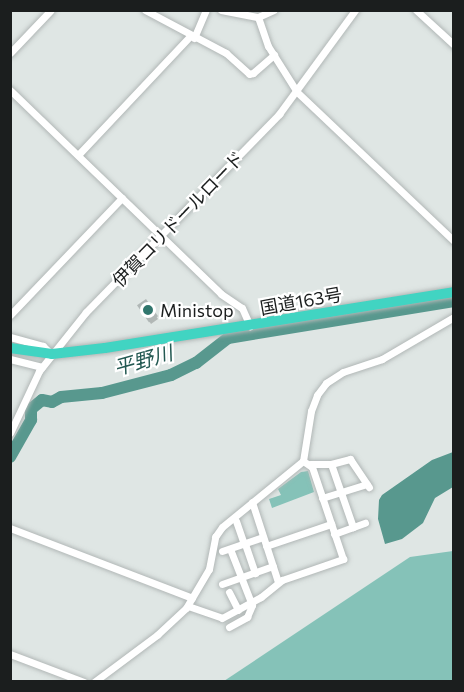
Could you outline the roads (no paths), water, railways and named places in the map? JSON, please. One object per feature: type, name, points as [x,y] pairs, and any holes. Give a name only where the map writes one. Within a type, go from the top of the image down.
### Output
[{"type":"highway","name":"国道163号","points":[[10,348],[52,354],[249,326],[453,292]]},
{"type":"street","points":[[10,53],[51,10]]},
{"type":"street","points":[[145,10],[192,37],[226,53],[249,74],[274,55]]},
{"type":"street","points":[[78,155],[192,37],[206,10]]},
{"type":"street","points":[[221,10],[258,17],[274,10]]},
{"type":"street","name":"伊賀コリドールロード","points":[[10,433],[42,367],[86,312],[263,131],[297,92],[355,10]]},
{"type":"street","points":[[416,10],[453,45]]},
{"type":"street","points":[[258,17],[274,55],[297,92],[453,241]]},
{"type":"street","points":[[10,90],[221,294],[242,308],[249,326]]},
{"type":"street","points":[[10,315],[122,198]]},
{"type":"street","points":[[188,606],[220,618],[252,603],[278,582],[343,559],[307,463],[311,411],[317,395],[326,383],[343,372],[382,359],[453,317]]},
{"type":"street","points":[[10,337],[43,346],[52,354]]},
{"type":"street","points":[[10,359],[42,367]]},
{"type":"street","points":[[94,681],[156,635],[188,606],[209,568],[217,532],[228,520],[307,463],[331,464],[350,459],[368,485],[322,498]]},
{"type":"street","points":[[331,464],[353,528]]},
{"type":"street","points":[[252,502],[278,582]]},
{"type":"street","points":[[236,521],[255,573]]},
{"type":"street","points":[[334,534],[365,523]]},
{"type":"street","points":[[266,546],[331,524]]},
{"type":"street","points":[[10,528],[192,598]]},
{"type":"street","points":[[229,627],[247,617],[252,603],[226,550],[264,537]]},
{"type":"street","points":[[222,584],[273,566]]},
{"type":"street","points":[[230,592],[238,610]]},
{"type":"street","points":[[10,654],[84,681]]},
{"type":"waterway","name":"平野川","points":[[10,457],[31,420],[31,409],[42,400],[52,402],[61,397],[102,393],[171,375],[196,363],[228,338],[454,301]]},
{"type":"place","name":"Ministop","points":[[148,310]]}]
